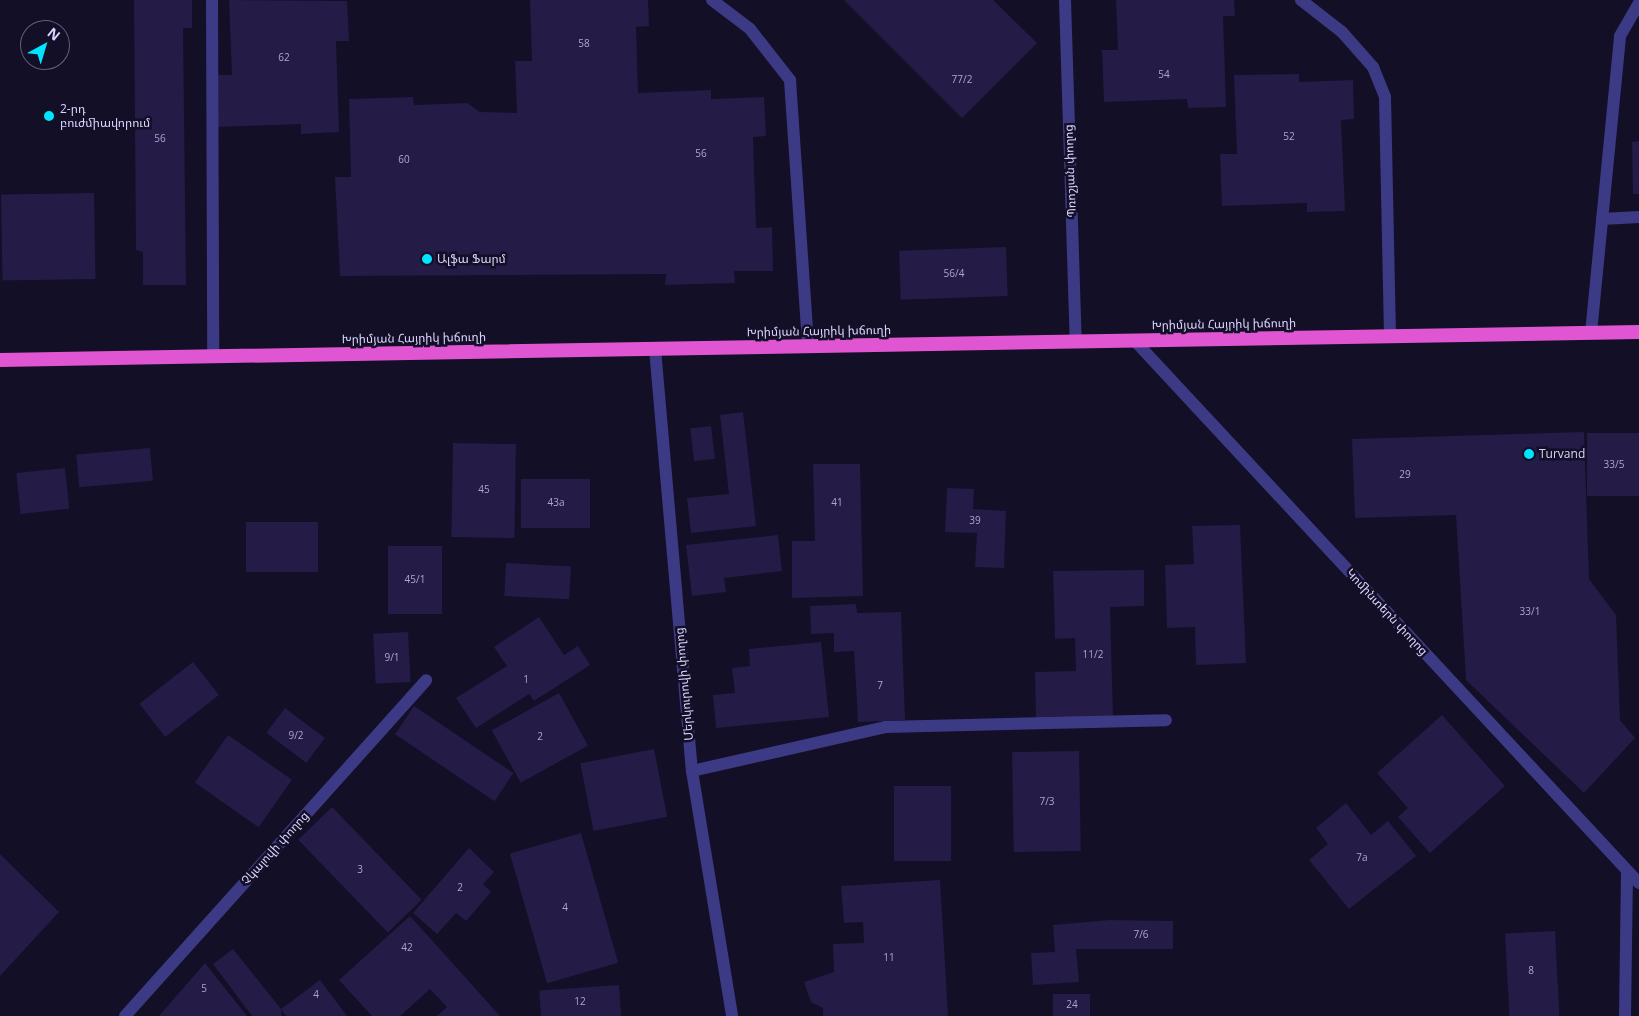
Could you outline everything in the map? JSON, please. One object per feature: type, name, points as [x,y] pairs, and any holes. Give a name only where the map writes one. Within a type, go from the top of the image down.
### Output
[{"type":"highway","name":"Խրիմյան Հայրիկ խճուղի","points":[[0,360],[1639,332]]},
{"type":"street","points":[[212,0],[213,357]]},
{"type":"street","points":[[712,0],[750,29],[790,80],[808,346]]},
{"type":"street","name":"Պռոշյան փողոց","points":[[1065,0],[1076,342]]},
{"type":"street","points":[[1301,0],[1342,32],[1373,67],[1385,97],[1390,335]]},
{"type":"street","points":[[1591,333],[1620,36],[1639,3]]},
{"type":"street","points":[[1602,219],[1639,217]]},
{"type":"street","name":"Կոմինտերն փողոց","points":[[1134,341],[1639,883]]},
{"type":"street","name":"Մերկուրովի փողոց","points":[[655,349],[692,771],[732,1016]]},
{"type":"street","name":"Չկալովի փողոց","points":[[125,1016],[426,680]]},
{"type":"street","points":[[692,771],[885,727],[1166,720]]},
{"type":"street","points":[[1625,1016],[1627,871]]},
{"type":"building","points":[[134,0],[192,0],[192,28],[183,28],[186,285],[143,285],[143,252],[136,250]]},
{"type":"building","points":[[229,0],[347,1],[349,41],[336,41],[339,132],[301,134],[301,124],[217,127],[215,75],[232,75]]},
{"type":"building","points":[[530,0],[648,0],[649,26],[636,27],[638,93],[711,90],[711,99],[764,97],[766,136],[753,137],[756,228],[772,227],[773,271],[734,271],[735,283],[665,285],[666,274],[340,276],[335,177],[351,177],[349,99],[413,97],[414,105],[467,103],[480,112],[517,113],[515,61],[532,61]]},
{"type":"building","points":[[844,0],[993,0],[1037,43],[962,118]]},
{"type":"building","points":[[1116,0],[1234,0],[1235,16],[1223,16],[1226,107],[1188,108],[1187,99],[1104,102],[1102,50],[1118,50]]},
{"type":"building","points":[[1299,74],[1299,82],[1353,80],[1354,119],[1341,120],[1345,211],[1307,212],[1307,203],[1222,206],[1220,154],[1237,154],[1234,75]]},
{"type":"building","points":[[1639,141],[1639,194],[1633,194],[1632,142]]},
{"type":"building","points":[[94,193],[96,279],[3,281],[1,195]]},
{"type":"building","points":[[1006,247],[1008,296],[901,300],[899,251]]},
{"type":"building","points":[[743,412],[756,526],[691,533],[687,498],[729,494],[720,415]]},
{"type":"building","points":[[711,426],[715,459],[694,461],[690,429]]},
{"type":"building","points":[[1584,432],[1589,579],[1616,615],[1620,720],[1635,738],[1584,793],[1466,680],[1456,515],[1355,518],[1352,439]]},
{"type":"building","points":[[1587,433],[1639,433],[1639,496],[1587,496]]},
{"type":"building","points":[[453,443],[516,444],[514,538],[451,537]]},
{"type":"building","points":[[150,448],[153,481],[79,487],[76,454]]},
{"type":"building","points":[[813,464],[860,464],[863,596],[792,598],[792,541],[815,541]]},
{"type":"building","points":[[65,468],[69,509],[21,514],[16,473]]},
{"type":"building","points":[[521,479],[590,479],[590,528],[521,528]]},
{"type":"building","points":[[947,488],[974,489],[973,509],[1006,511],[1004,568],[975,567],[977,533],[945,532]]},
{"type":"building","points":[[246,522],[318,522],[318,572],[246,572]]},
{"type":"building","points":[[1240,525],[1246,663],[1196,665],[1195,627],[1167,628],[1165,565],[1194,564],[1192,526]]},
{"type":"building","points":[[778,535],[782,571],[724,578],[726,592],[692,596],[686,545]]},
{"type":"building","points":[[388,546],[442,546],[442,614],[388,614]]},
{"type":"building","points":[[506,563],[571,566],[569,599],[504,596]]},
{"type":"building","points":[[1144,570],[1144,606],[1110,607],[1113,717],[1036,719],[1035,672],[1076,671],[1075,638],[1055,639],[1053,571]]},
{"type":"building","points":[[856,604],[857,613],[901,612],[905,720],[858,722],[854,651],[834,652],[834,633],[811,634],[810,606]]},
{"type":"building","points":[[539,617],[564,655],[578,646],[590,665],[534,701],[529,694],[476,728],[456,698],[507,666],[494,647]]},
{"type":"building","points":[[408,632],[411,682],[376,684],[373,634]]},
{"type":"building","points":[[821,642],[829,717],[716,728],[713,695],[735,693],[732,668],[750,666],[749,649]]},
{"type":"building","points":[[193,662],[219,695],[165,737],[139,704]]},
{"type":"building","points":[[559,693],[588,745],[521,783],[492,730]]},
{"type":"building","points":[[414,706],[513,773],[494,801],[395,734]]},
{"type":"building","points":[[285,708],[325,738],[306,763],[266,733]]},
{"type":"building","points":[[1442,715],[1505,786],[1430,853],[1398,817],[1408,808],[1377,773]]},
{"type":"building","points":[[228,735],[292,780],[259,827],[195,783]]},
{"type":"building","points":[[654,749],[667,817],[594,831],[580,763]]},
{"type":"building","points":[[1079,751],[1081,851],[1014,852],[1012,752]]},
{"type":"building","points":[[894,786],[951,786],[951,861],[894,861]]},
{"type":"building","points":[[1346,803],[1371,835],[1388,821],[1416,856],[1349,909],[1309,860],[1328,844],[1316,828]]},
{"type":"building","points":[[332,807],[422,900],[388,932],[298,840]]},
{"type":"building","points":[[581,833],[618,963],[547,983],[510,853]]},
{"type":"building","points":[[469,848],[494,872],[483,884],[491,892],[466,921],[456,913],[437,934],[413,913]]},
{"type":"building","points":[[0,854],[59,912],[0,976]]},
{"type":"building","points":[[940,880],[948,1016],[823,1016],[823,1008],[811,1002],[804,982],[834,972],[833,944],[864,943],[863,922],[844,923],[841,886]]},
{"type":"building","points":[[410,916],[500,1016],[437,1016],[447,1007],[430,989],[400,1016],[372,1016],[339,980]]},
{"type":"building","points":[[1109,920],[1173,921],[1173,949],[1076,949],[1079,982],[1033,985],[1031,953],[1055,952],[1053,925]]},
{"type":"building","points":[[1555,931],[1559,1016],[1509,1016],[1505,934]]},
{"type":"building","points":[[233,949],[281,1009],[282,1016],[252,1016],[213,964]]},
{"type":"building","points":[[205,963],[247,1016],[159,1016]]},
{"type":"building","points":[[320,980],[347,1016],[286,1016],[281,1009]]},
{"type":"building","points":[[619,985],[621,1016],[541,1016],[539,991]]},
{"type":"building","points":[[1053,994],[1090,994],[1090,1016],[1053,1016]]},
{"type":"place","name":"2-րդ բուժմիավորում","points":[[49,116]]},
{"type":"place","name":"Ալֆա Ֆարմ","points":[[427,259]]},
{"type":"place","name":"Turvand","points":[[1529,454]]}]
